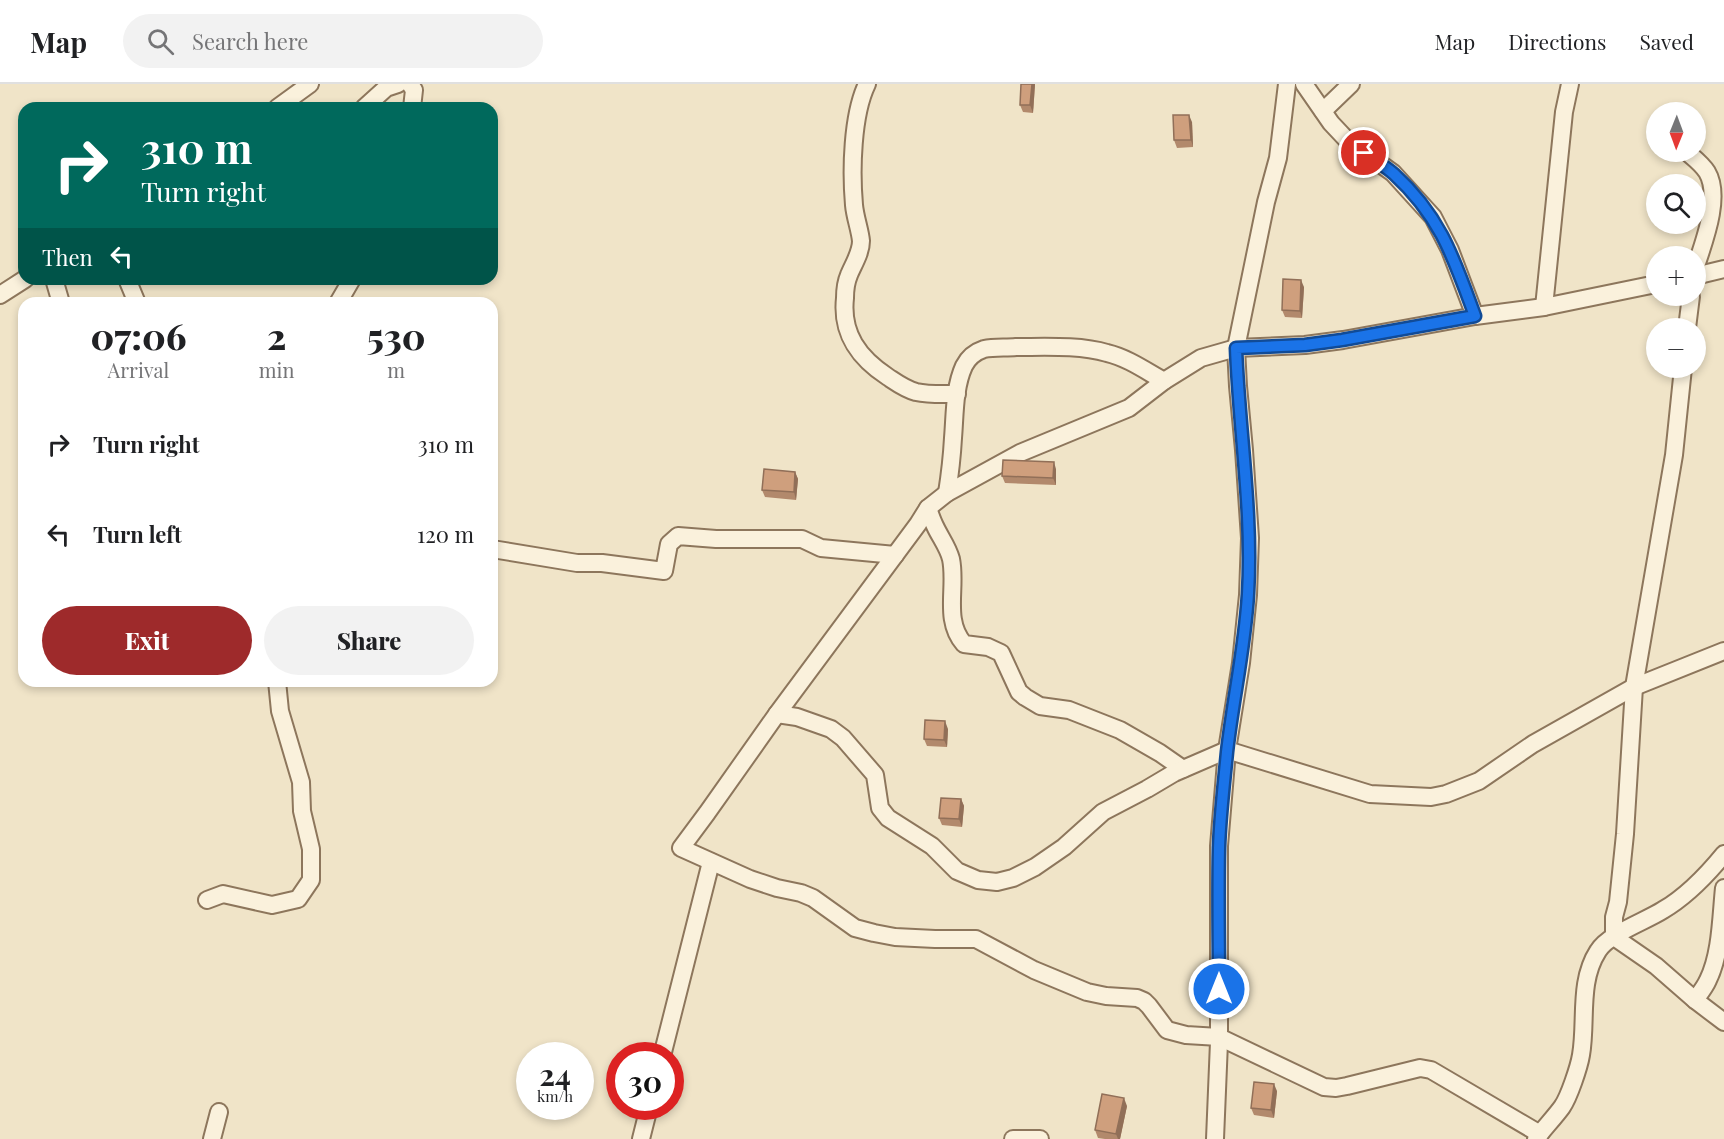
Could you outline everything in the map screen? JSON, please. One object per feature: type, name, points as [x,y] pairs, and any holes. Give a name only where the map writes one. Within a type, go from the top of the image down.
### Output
[{"type":"street","points":[[287,102],[310,84]]},
{"type":"street","points":[[371,102],[386,88],[398,84]]},
{"type":"street","points":[[410,84],[414,90],[413,102]]},
{"type":"street","points":[[867,84],[858,109],[853,158],[854,208],[861,240],[859,252],[848,278],[844,299],[844,313],[849,333],[856,349],[871,366],[905,388],[916,392],[957,393]]},
{"type":"street","points":[[1215,1139],[1219,1037],[1219,846],[1227,750],[1241,663],[1248,595],[1250,538],[1236,348],[1266,202],[1278,158],[1287,84]]},
{"type":"street","points":[[1304,84],[1331,123],[1347,140],[1393,173],[1432,217],[1450,250],[1475,316]]},
{"type":"street","points":[[1323,111],[1350,84]]},
{"type":"street","points":[[1544,307],[1564,112],[1570,84]]},
{"type":"street","points":[[1698,162],[1711,183],[1712,205],[1702,246]]},
{"type":"street","points":[[1706,273],[1724,269]]},
{"type":"street","points":[[0,295],[18,284]]},
{"type":"street","points":[[1646,286],[1544,307],[1475,316],[1342,340],[1305,345],[1236,348],[1201,358],[1164,381],[1129,408],[1020,453],[947,493],[928,508],[681,848],[766,885],[813,898],[855,928],[895,937],[976,939],[1034,970],[1087,992],[1137,998],[1144,1001],[1167,1030],[1186,1035],[1219,1037],[1323,1087],[1347,1086],[1420,1068],[1431,1070],[1538,1136],[1563,1106],[1581,1057],[1584,997],[1588,977],[1598,951],[1632,925],[1664,910],[1710,871],[1724,854]]},
{"type":"street","points":[[947,493],[957,393],[964,365],[972,355],[987,349],[1060,347],[1106,352],[1164,381]]},
{"type":"street","points":[[1614,938],[1614,918],[1618,902],[1625,834],[1634,687],[1674,455],[1682,378]]},
{"type":"street","points":[[928,508],[951,560],[953,621],[957,636],[964,644],[988,647],[1001,653],[1019,692],[1040,706],[1069,710],[1120,730],[1183,769]]},
{"type":"street","points":[[498,550],[577,563],[602,563],[664,571],[669,544],[678,536],[716,539],[802,539],[821,549],[896,555]]},
{"type":"street","points":[[777,714],[797,717],[831,729],[843,738],[875,775],[880,808],[888,818],[922,839],[957,871],[978,880],[997,882],[1013,878],[1035,867],[1064,847],[1103,812],[1183,769],[1227,750],[1371,794],[1431,797],[1446,794],[1479,781],[1533,744],[1634,687],[1724,651]]},
{"type":"street","points":[[207,900],[223,894],[272,905],[298,899],[311,880],[311,849],[302,811],[301,782],[280,711],[278,687]]},
{"type":"street","points":[[666,1042],[711,862]]},
{"type":"street","points":[[1695,1000],[1708,981],[1713,968],[1724,888]]},
{"type":"street","points":[[1614,938],[1656,966],[1724,1022]]},
{"type":"street","points":[[212,1139],[219,1112]]},
{"type":"street","points":[[641,1139],[646,1120]]},
{"type":"street","points":[[1013,1139],[1040,1139]]},
{"type":"building","points":[[1021,84],[1032,84],[1030,105],[1020,105]]},
{"type":"building","points":[[1173,115],[1189,115],[1191,140],[1174,140]]},
{"type":"building","points":[[1283,279],[1301,280],[1300,311],[1282,310]]},
{"type":"building","points":[[1003,460],[1054,462],[1053,478],[1002,476]]},
{"type":"building","points":[[764,469],[795,472],[794,492],[762,490]]},
{"type":"building","points":[[925,720],[945,721],[944,740],[924,739]]},
{"type":"building","points":[[941,798],[961,799],[959,819],[939,818]]},
{"type":"building","points":[[1254,1082],[1274,1084],[1271,1110],[1251,1108]]},
{"type":"building","points":[[1102,1094],[1124,1098],[1116,1134],[1095,1130]]},
{"type":"route","points":[[1219,989],[1219,846],[1227,750],[1241,663],[1248,595],[1250,538],[1236,348],[1305,345],[1475,316],[1450,250],[1432,217],[1393,173],[1364,153]]}]
